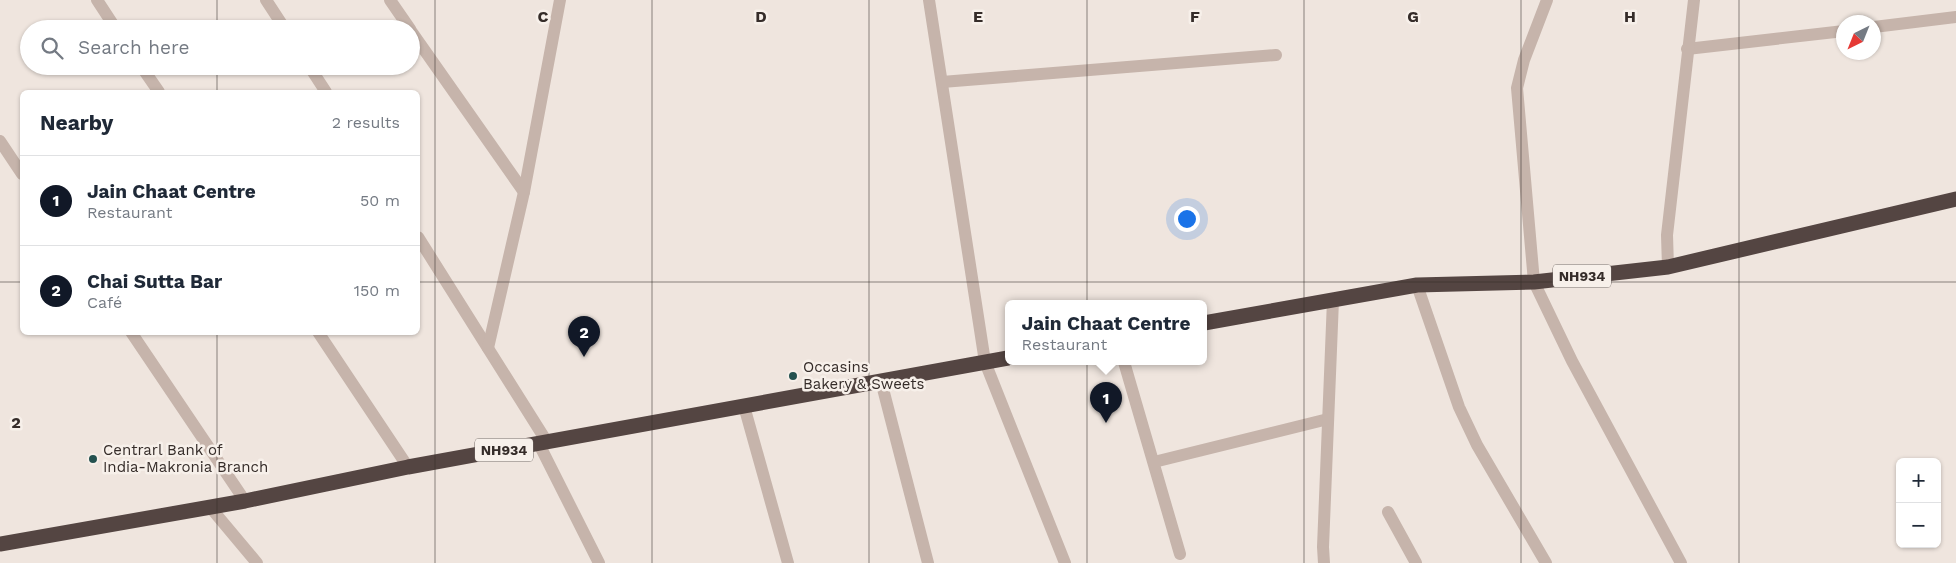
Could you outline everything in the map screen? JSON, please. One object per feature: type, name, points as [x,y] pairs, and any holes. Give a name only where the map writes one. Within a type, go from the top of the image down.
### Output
[{"type":"highway","name":"NH934","points":[[1207,322],[1417,284],[1534,282],[1668,267],[1956,199]]},
{"type":"highway","name":"NH934","points":[[0,544],[245,501],[408,467],[1005,359]]},
{"type":"street","points":[[98,0],[110,20]]},
{"type":"street","points":[[266,0],[279,20]]},
{"type":"street","points":[[390,0],[403,20]]},
{"type":"street","points":[[488,348],[524,192],[560,0]]},
{"type":"street","points":[[929,0],[985,362],[1065,563]]},
{"type":"street","points":[[1547,0],[1524,60],[1517,88],[1534,282],[1572,361],[1681,563]]},
{"type":"street","points":[[1668,267],[1667,235],[1694,0]]},
{"type":"street","points":[[1881,26],[1956,18]]},
{"type":"street","points":[[1687,49],[1836,32]]},
{"type":"street","points":[[420,44],[524,192]]},
{"type":"street","points":[[942,82],[1276,55]]},
{"type":"street","points":[[147,75],[158,90]]},
{"type":"street","points":[[315,75],[325,90]]},
{"type":"street","points":[[0,141],[20,171]]},
{"type":"street","points":[[420,240],[488,348],[543,443],[599,563]]},
{"type":"street","points":[[1417,284],[1459,407],[1478,445],[1546,563]]},
{"type":"street","points":[[1324,563],[1333,300]]},
{"type":"street","points":[[133,335],[245,501]]},
{"type":"street","points":[[320,335],[408,467]]},
{"type":"street","points":[[1125,365],[1180,554]]},
{"type":"street","points":[[880,381],[928,563]]},
{"type":"street","points":[[744,406],[788,563]]},
{"type":"street","points":[[1154,462],[1328,419]]},
{"type":"street","points":[[210,507],[257,563]]},
{"type":"street","points":[[1388,512],[1416,563]]},
{"type":"place","name":"Chai Sutta Bar","points":[[584,357]]},
{"type":"place","name":"Occasins Bakery & Sweets","points":[[793,376]]},
{"type":"place","name":"Jain Chaat Centre","points":[[1106,423]]},
{"type":"place","name":"Centrarl Bank of India-Makronia Branch","points":[[93,459]]}]
